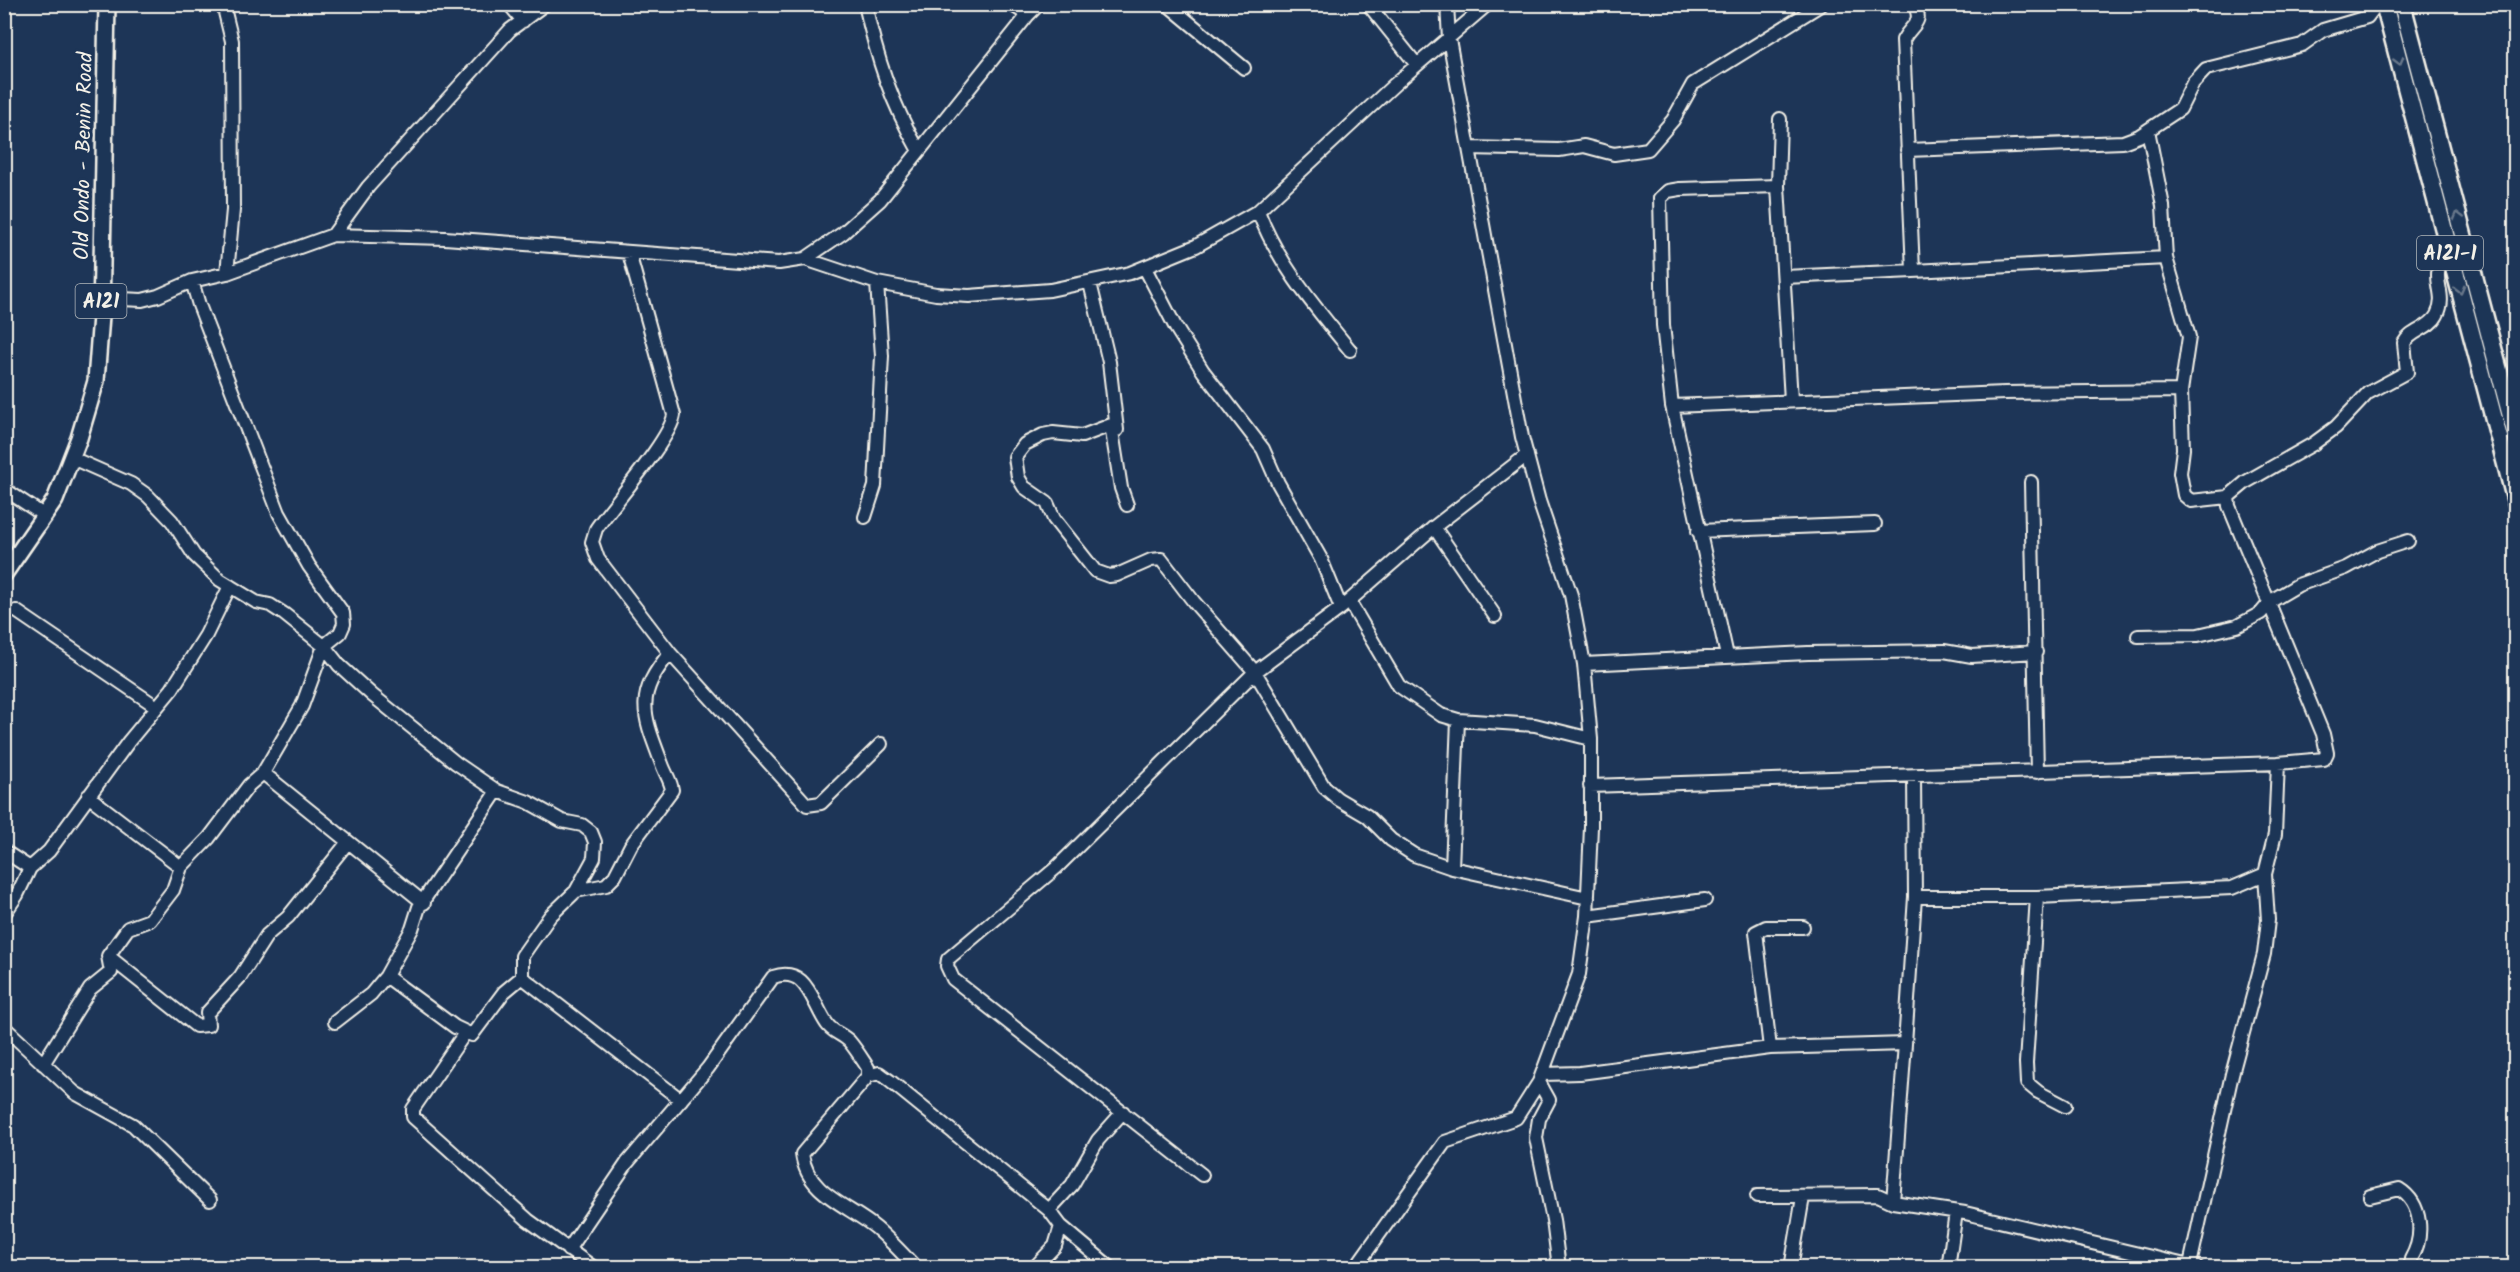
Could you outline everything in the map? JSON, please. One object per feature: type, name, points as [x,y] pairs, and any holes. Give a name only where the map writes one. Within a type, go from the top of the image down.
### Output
[{"type":"highway","name":"A121-1","points":[[2384,4],[2516,502]]},
{"type":"highway","name":"A121-1","points":[[2402,4],[2516,435]]},
{"type":"main road","name":"Old Ondo - Benin Road","points":[[4,574],[55,500],[72,458],[96,381],[101,298],[107,4]]},
{"type":"street","points":[[223,4],[232,41],[233,210],[227,273]]},
{"type":"street","points":[[509,4],[523,21]]},
{"type":"street","points":[[333,235],[368,187],[510,30],[545,4]]},
{"type":"street","points":[[865,4],[884,81],[894,107],[919,151]]},
{"type":"street","points":[[1011,4],[1028,15]]},
{"type":"street","points":[[805,259],[843,233],[880,200],[1039,4]]},
{"type":"street","points":[[1167,4],[1244,68]]},
{"type":"street","points":[[1368,4],[1418,65]]},
{"type":"street","points":[[1355,1268],[1445,1142],[1516,1118],[1541,1078],[1579,974],[1587,916],[1590,739],[1584,664],[1571,595],[1539,501],[1527,454],[1494,293],[1449,39],[1448,4]]},
{"type":"street","points":[[101,298],[142,300],[158,296],[192,281],[227,273],[333,235],[445,238],[779,262],[805,259],[877,283],[936,294],[969,296],[1023,294],[1090,283],[1145,268],[1196,246],[1258,211],[1488,4]]},
{"type":"street","points":[[1469,148],[1559,150],[1584,146],[1614,154],[1648,148],[1673,120],[1693,84],[1822,4]]},
{"type":"street","points":[[1913,271],[1903,40],[1919,20],[1920,15],[1914,4]]},
{"type":"street","points":[[1907,150],[2122,142],[2148,130],[2180,109],[2193,82],[2206,69],[2302,45],[2323,30],[2367,17],[2377,4]]},
{"type":"street","points":[[1780,119],[1778,186],[1791,400]]},
{"type":"street","points":[[2148,130],[2163,206],[2166,258],[2189,337],[2181,391],[2183,449],[2180,473],[2184,495],[2191,501],[2228,497],[2246,482],[2313,444],[2336,427],[2368,393],[2407,372],[2404,343],[2437,315],[2441,302],[2439,262],[2450,254]]},
{"type":"street","points":[[1726,656],[1672,406],[1663,325],[1660,198],[1668,191],[1680,189],[1778,186]]},
{"type":"street","points":[[1258,211],[1266,232],[1286,266],[1350,351]]},
{"type":"street","points":[[629,253],[670,401],[673,420],[645,465],[601,522],[592,542],[598,559],[670,653],[807,805],[821,803],[881,744]]},
{"type":"street","points":[[1784,277],[2166,258]]},
{"type":"street","points":[[1145,268],[1176,328],[1197,362],[1263,449],[1278,483],[1345,604],[1399,686],[1441,715],[1458,720],[1535,725],[1590,739]]},
{"type":"street","points":[[43,1064],[90,989],[111,972],[108,956],[128,928],[150,920],[172,890],[181,867],[209,838],[249,785],[263,773],[302,706],[324,645],[340,633],[344,624],[343,613],[309,566],[279,513],[192,281]]},
{"type":"street","points":[[865,517],[875,486],[882,356],[877,283]]},
{"type":"street","points":[[1090,283],[1109,362],[1117,430],[1111,425]]},
{"type":"street","points":[[1672,406],[1791,400],[2181,391]]},
{"type":"street","points":[[1111,425],[1121,488],[1127,505]]},
{"type":"street","points":[[1111,425],[1082,436],[1053,433],[1025,444],[1015,457],[1018,477],[1023,487],[1047,503],[1058,524],[1098,574],[1109,576],[1124,574],[1151,560],[1161,559],[1194,602],[1255,672],[1324,787],[1338,799],[1367,816],[1401,849],[1452,868],[1588,898]]},
{"type":"street","points":[[1202,1175],[953,979],[946,966],[948,959],[1056,868],[1255,672],[1345,604],[1434,527],[1527,454]]},
{"type":"street","points":[[72,458],[131,484],[148,496],[172,521],[194,555],[220,580],[256,602],[270,605],[284,614],[324,645],[339,665],[425,739],[497,792],[528,802],[562,821],[582,825],[591,832],[595,842],[594,858],[576,891],[550,916],[522,956],[522,977]]},
{"type":"street","points":[[2031,482],[2037,772]]},
{"type":"street","points":[[4,489],[45,516]]},
{"type":"street","points":[[1590,786],[2037,772],[2278,763],[2324,759],[2327,753],[2323,734],[2271,602],[2229,506],[2228,497]]},
{"type":"street","points":[[1698,531],[1875,524]]},
{"type":"street","points":[[1434,527],[1495,616]]},
{"type":"street","points":[[2138,636],[2220,632],[2249,621],[2271,602],[2298,585],[2346,568],[2377,551],[2408,541]]},
{"type":"street","points":[[4,914],[17,895],[30,868],[49,851],[186,668],[230,586]]},
{"type":"street","points":[[16,611],[157,707]]},
{"type":"street","points":[[1584,664],[1726,656],[1944,651],[1972,656],[2036,652]]},
{"type":"street","points":[[576,891],[606,885],[615,876],[631,845],[672,790],[653,742],[645,701],[648,683],[670,653]]},
{"type":"street","points":[[1452,868],[1458,720]]},
{"type":"street","points":[[1757,1196],[1878,1195],[1893,1202],[1956,1212],[2194,1266],[2232,1074],[2264,954],[2268,920],[2265,874],[2275,834],[2278,763]]},
{"type":"street","points":[[263,773],[424,903]]},
{"type":"street","points":[[1893,1202],[1915,897],[1914,776]]},
{"type":"street","points":[[335,1022],[371,994],[386,976],[412,929],[415,915],[497,792]]},
{"type":"street","points":[[88,796],[181,867]]},
{"type":"street","points":[[108,956],[196,1026],[208,1025],[207,1012],[252,960],[256,949],[267,935],[288,917],[348,842]]},
{"type":"street","points":[[4,851],[30,868]]},
{"type":"street","points":[[1915,897],[2037,897],[2232,888],[2265,874]]},
{"type":"street","points":[[2037,897],[2026,1063],[2027,1083],[2038,1092],[2065,1106]]},
{"type":"street","points":[[1587,916],[1705,900]]},
{"type":"street","points":[[1770,1048],[1756,932],[1766,927],[1803,927]]},
{"type":"street","points":[[568,1250],[627,1163],[708,1068],[773,977],[782,974],[795,975],[805,985],[825,1022],[849,1041],[868,1068],[868,1076]]},
{"type":"street","points":[[386,976],[465,1033],[472,1035],[504,992],[522,977]]},
{"type":"street","points":[[522,977],[681,1100]]},
{"type":"street","points":[[4,1027],[75,1093],[133,1125],[210,1200]]},
{"type":"street","points":[[465,1033],[413,1109],[412,1117],[528,1220],[594,1268]]},
{"type":"street","points":[[1541,1078],[1770,1048],[1905,1044]]},
{"type":"street","points":[[916,1268],[874,1226],[825,1194],[804,1168],[802,1154],[868,1076],[879,1073],[1048,1210],[1061,1226],[1111,1268]]},
{"type":"street","points":[[1541,1078],[1549,1100],[1536,1129],[1537,1148],[1553,1220],[1559,1268]]},
{"type":"street","points":[[1048,1210],[1072,1185],[1098,1140],[1123,1112]]},
{"type":"street","points":[[2370,1196],[2399,1189],[2407,1194],[2421,1227],[2419,1245],[2411,1259],[2412,1268]]},
{"type":"street","points":[[1791,1268],[1803,1197]]},
{"type":"street","points":[[1948,1268],[1956,1212]]},
{"type":"street","points":[[1034,1268],[1055,1246],[1061,1226]]}]
